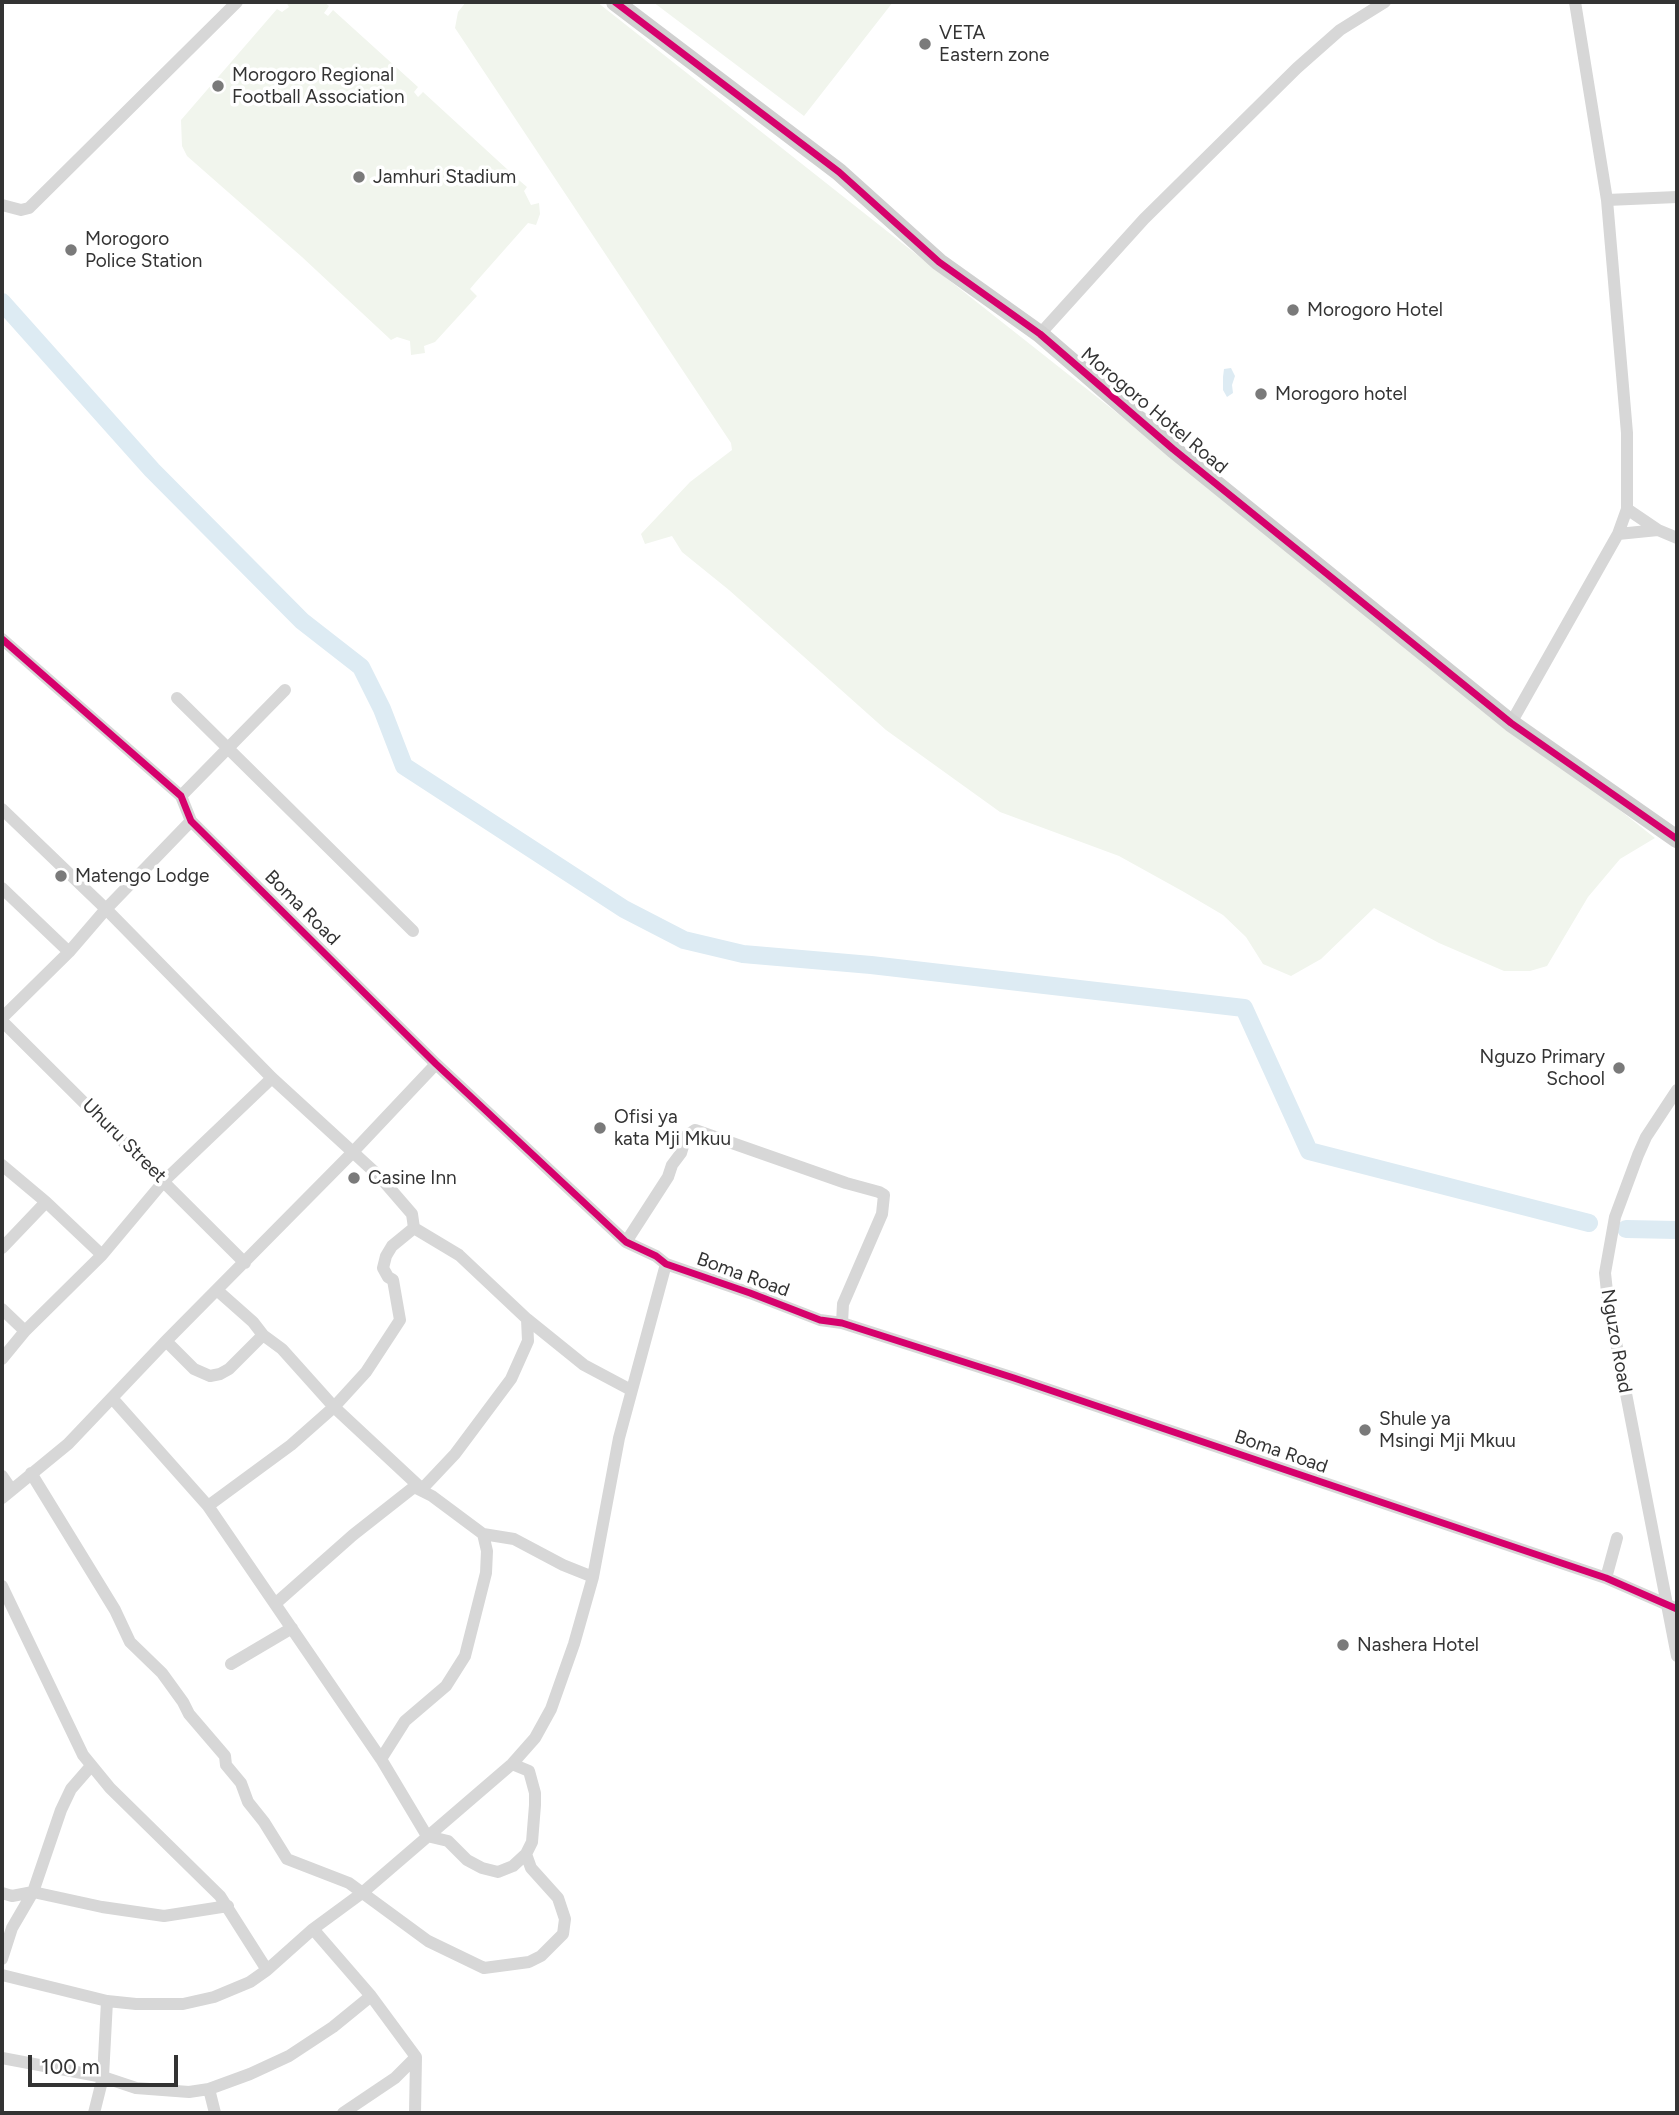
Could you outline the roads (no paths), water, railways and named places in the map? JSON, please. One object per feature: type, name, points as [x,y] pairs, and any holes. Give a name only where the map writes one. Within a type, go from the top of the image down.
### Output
[{"type":"street","points":[[2,205],[21,210],[30,208],[227,7],[237,2]]},
{"type":"street","name":"Morogoro Hotel Road","points":[[615,2],[839,172],[939,262],[1040,334],[1173,449],[1511,723],[1677,839]]},
{"type":"street","points":[[1040,334],[1144,219],[1297,68],[1340,30],[1385,2]]},
{"type":"street","points":[[1511,723],[1618,534],[1627,509],[1627,433],[1607,200],[1575,2]]},
{"type":"street","points":[[1607,200],[1677,197]]},
{"type":"street","points":[[1627,509],[1658,530],[1677,538]]},
{"type":"street","points":[[1618,534],[1658,530]]},
{"type":"street","name":"Boma Road","points":[[2,639],[181,796],[191,821],[436,1064],[626,1242],[656,1256],[666,1264],[820,1320],[842,1323],[1027,1383],[1606,1578],[1672,1607]]},
{"type":"street","points":[[181,796],[285,690]]},
{"type":"street","points":[[177,698],[413,931]]},
{"type":"street","points":[[2,809],[106,909],[272,1077],[380,1177],[412,1214],[414,1228]]},
{"type":"street","points":[[2,1019],[69,952],[106,909],[191,821]]},
{"type":"street","points":[[2,888],[69,952]]},
{"type":"street","name":"Uhuru Street","points":[[2,1019],[245,1263]]},
{"type":"street","points":[[2,1476],[7,1494],[68,1444],[436,1064]]},
{"type":"street","points":[[2,1359],[25,1331],[102,1255],[164,1181],[272,1077]]},
{"type":"street","name":"Nguzo Road","points":[[1677,1090],[1646,1137],[1615,1217],[1605,1273],[1605,1288],[1672,1607],[1677,1656]]},
{"type":"street","points":[[626,1242],[668,1177],[672,1165],[681,1153],[686,1136],[695,1130],[846,1184],[879,1192],[884,1195],[882,1214],[843,1304],[842,1323]]},
{"type":"street","points":[[2,1165],[102,1255]]},
{"type":"street","points":[[2,1248],[46,1202]]},
{"type":"street","points":[[414,1228],[459,1255],[527,1320],[583,1365],[631,1390]]},
{"type":"street","points":[[208,1506],[291,1445],[334,1407],[366,1372],[400,1320],[393,1280],[383,1268],[393,1246],[414,1228]]},
{"type":"street","points":[[2,1975],[107,2001],[183,2004],[214,1997],[250,1982],[267,1970],[313,1929],[362,1893],[512,1764],[535,1738],[551,1709],[567,1666],[593,1577],[608,1483],[666,1264]]},
{"type":"street","points":[[218,1291],[253,1322],[263,1335],[282,1349],[334,1407],[418,1488],[483,1534],[514,1539],[563,1565],[593,1577]]},
{"type":"street","points":[[2,1309],[25,1331]]},
{"type":"street","points":[[275,1604],[353,1535],[439,1472],[481,1422],[511,1379],[529,1333],[527,1320]]},
{"type":"street","points":[[166,1340],[194,1369],[211,1376],[229,1369],[263,1335]]},
{"type":"street","points":[[524,1351],[535,1342],[552,1340]]},
{"type":"street","points":[[112,1398],[208,1506],[381,1759],[427,1836],[448,1841],[467,1860],[482,1868],[498,1872],[513,1867],[526,1854],[534,1835],[532,1827],[535,1793],[529,1771],[512,1764]]},
{"type":"street","points":[[31,1473],[115,1610],[130,1642],[162,1673],[189,1714],[225,1756],[226,1765],[241,1783],[248,1802],[288,1859],[335,1876],[428,1941],[484,1968],[529,1962],[541,1956],[551,1943],[563,1934],[565,1924],[558,1898],[531,1868],[526,1854]]},
{"type":"street","points":[[381,1759],[405,1721],[446,1686],[465,1656],[486,1573],[487,1551],[483,1534]]},
{"type":"street","points":[[1606,1578],[1617,1538]]},
{"type":"street","points":[[2,1586],[73,1737],[91,1766],[228,1906],[267,1970]]},
{"type":"street","points":[[231,1664],[292,1628]]},
{"type":"street","points":[[2,1959],[12,1928],[33,1892],[61,1810],[71,1789],[91,1766]]},
{"type":"street","points":[[2,1893],[12,1896],[33,1892],[102,1907],[164,1916],[228,1906]]},
{"type":"street","points":[[313,1929],[370,1996],[416,2057],[415,2113]]},
{"type":"street","points":[[2,2058],[103,2077],[136,2088],[189,2092],[209,2089],[289,2056],[333,2027],[370,1996]]},
{"type":"street","points":[[94,2113],[103,2077],[107,2001]]},
{"type":"street","points":[[343,2113],[395,2078],[416,2057]]},
{"type":"street","points":[[209,2089],[215,2113]]},
{"type":"waterway","points":[[2,302],[152,470],[302,621],[361,667],[382,709],[404,766],[624,909],[684,940],[743,954],[871,965],[1244,1008],[1309,1151],[1589,1223]]},
{"type":"waterway","points":[[1626,1229],[1677,1230]]},
{"type":"place","name":"VETA Eastern zone","points":[[925,44]]},
{"type":"place","name":"Morogoro Regional Football Association","points":[[218,86]]},
{"type":"place","name":"Jamhuri Stadium","points":[[359,177]]},
{"type":"place","name":"Morogoro Police Station","points":[[71,250]]},
{"type":"place","name":"Morogoro Hotel","points":[[1293,310]]},
{"type":"place","name":"Morogoro hotel","points":[[1261,394]]},
{"type":"place","name":"Matengo Lodge","points":[[61,876]]},
{"type":"place","name":"Nguzo Primary School","points":[[1619,1068]]},
{"type":"place","name":"Ofisi ya kata Mji Mkuu","points":[[600,1128]]},
{"type":"place","name":"Casine Inn","points":[[354,1178]]},
{"type":"place","name":"Shule ya Msingi Mji Mkuu","points":[[1365,1430]]},
{"type":"place","name":"Nashera Hotel","points":[[1343,1645]]}]
